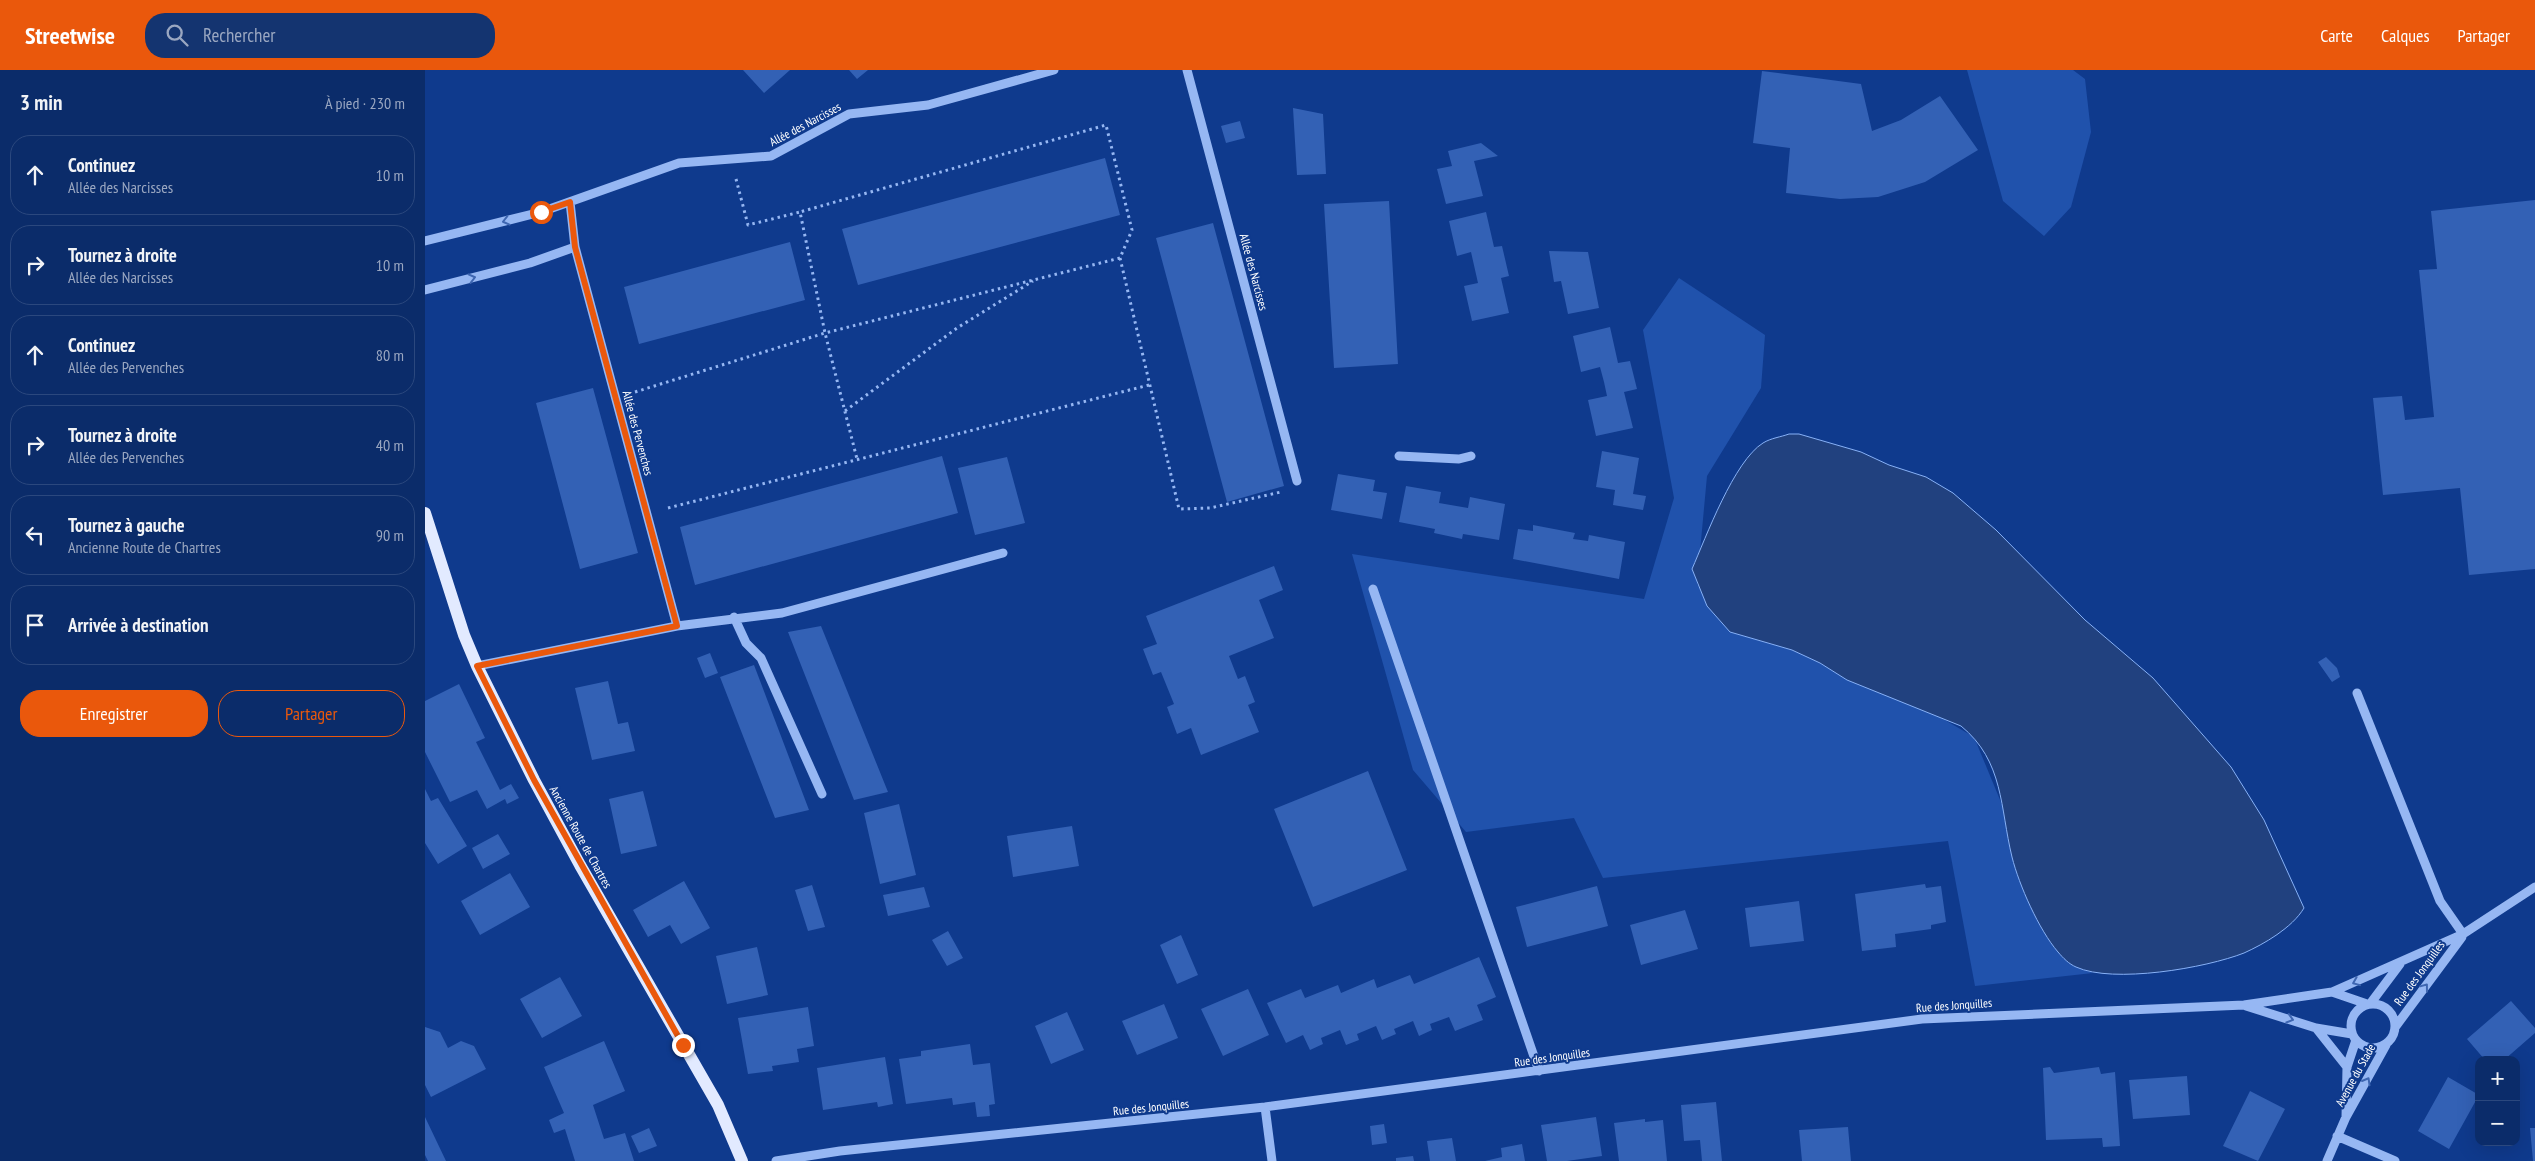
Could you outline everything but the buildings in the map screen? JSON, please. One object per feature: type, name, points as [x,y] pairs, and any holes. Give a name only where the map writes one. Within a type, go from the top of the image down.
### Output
[{"type":"main road","name":"Ancienne Route de Chartres","points":[[425,513],[464,634],[477,666],[534,780],[580,865],[718,1105],[741,1161]]},
{"type":"street","name":"Allée des Narcisses","points":[[425,241],[541,212],[679,163],[771,156],[849,114],[928,105],[1053,70]]},
{"type":"street","name":"Allée des Narcisses","points":[[1187,70],[1297,481]]},
{"type":"street","points":[[425,290],[530,263],[575,247],[570,202]]},
{"type":"street","name":"Allée des Pervenches","points":[[575,247],[677,626]]},
{"type":"street","points":[[1399,456],[1459,459],[1471,456]]},
{"type":"street","points":[[477,666],[677,626],[734,617],[782,613],[1003,553]]},
{"type":"street","points":[[1373,589],[1539,1072]]},
{"type":"street","points":[[734,617],[746,643],[761,658],[822,794]]},
{"type":"street","points":[[2357,692],[2440,900],[2463,934]]},
{"type":"street","name":"Rue des Jonquilles","points":[[776,1161],[840,1151],[1265,1108],[1922,1019],[2243,1005],[2332,992],[2401,964],[2463,934],[2535,887]]},
{"type":"street","name":"Rue des Jonquilles","points":[[2395,1026],[2463,934]]},
{"type":"street","name":"Rue des Jonquilles","points":[[2332,992],[2369,1004],[2401,964]]},
{"type":"street","points":[[2369,1004],[2385,1007],[2391,1012],[2395,1026],[2391,1039],[2386,1045],[2367,1047],[2354,1037],[2351,1027],[2355,1013],[2369,1004]]},
{"type":"street","name":"Avenue du Stade","points":[[2243,1005],[2316,1028],[2354,1037],[2347,1067],[2346,1117]]},
{"type":"street","name":"Avenue du Stade","points":[[2316,1028],[2347,1067]]},
{"type":"street","name":"Avenue du Stade","points":[[2327,1161],[2346,1117],[2386,1045]]},
{"type":"street","points":[[1265,1108],[1272,1161]]},
{"type":"street","points":[[2337,1136],[2395,1161]]},
{"type":"path","points":[[731,159],[748,225],[1106,125],[1132,230],[1120,258],[1179,509],[1210,508],[1299,488],[1297,481]]},
{"type":"path","points":[[800,212],[825,334],[857,460]]},
{"type":"path","points":[[615,398],[825,334],[1120,258]]},
{"type":"path","points":[[845,411],[957,328],[1037,278]]},
{"type":"path","points":[[646,513],[1149,385]]},
{"type":"shaded area","points":[[1967,70],[2073,70],[2085,79],[2091,132],[2071,207],[2044,236],[2003,201]]},
{"type":"shaded area","points":[[1679,278],[1765,335],[1761,388],[1707,476],[1697,584],[1730,632],[1792,650],[1820,663],[1847,680],[1938,716],[1974,737],[2003,807],[2012,856],[2076,967],[2093,973],[1975,986],[1948,841],[1603,878],[1574,818],[1466,832],[1413,770],[1352,554],[1644,599],[1674,498],[1643,330]]},
{"type":"shaded area","points":[[1789,434],[1799,434],[1861,452],[1889,465],[1926,477],[1953,493],[1996,530],[2085,620],[2153,678],[2231,767],[2264,820],[2304,908],[2299,915],[2285,929],[2244,953],[2184,969],[2135,974],[2113,974],[2092,972],[2076,967],[2064,959],[2051,943],[2037,920],[2015,868],[2002,803],[1993,770],[1975,740],[1961,726],[1847,680],[1820,663],[1792,650],[1730,632],[1707,606],[1692,569],[1731,482],[1752,452],[1766,441]]},
{"type":"route","points":[[541,212],[570,202],[575,247],[677,626],[477,666],[534,780],[580,865],[683,1045]]}]
